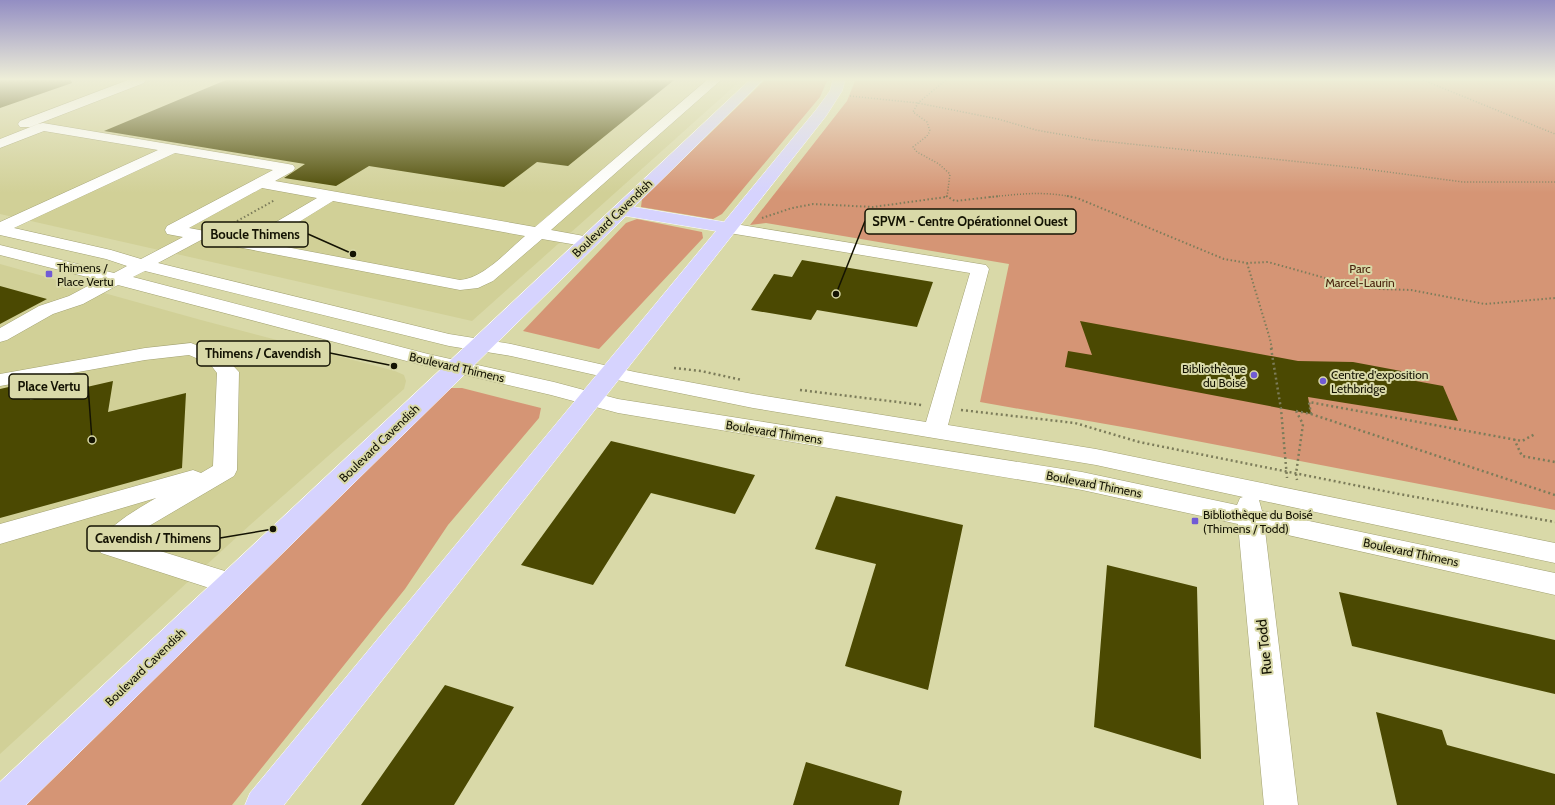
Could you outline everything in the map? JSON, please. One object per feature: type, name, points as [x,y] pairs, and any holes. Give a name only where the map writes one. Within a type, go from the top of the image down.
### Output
[{"type":"main road","name":"Boulevard Cavendish","points":[[0,805],[718,118]]},
{"type":"main road","points":[[262,805],[818,118]]},
{"type":"main road","points":[[621,210],[729,228]]},
{"type":"street","points":[[0,133],[41,118]]},
{"type":"street","points":[[0,144],[43,127],[288,168],[173,230],[460,285],[472,284],[487,277],[671,118]]},
{"type":"street","points":[[0,229],[173,149]]},
{"type":"street","points":[[260,183],[589,242]]},
{"type":"street","points":[[249,245],[331,196]]},
{"type":"street","points":[[729,228],[980,269],[935,431]]},
{"type":"street","name":"Boulevard Thimens","points":[[0,229],[111,255],[135,263],[449,340],[753,401],[1089,456],[1555,553]]},
{"type":"street","points":[[0,336],[46,310],[76,300],[108,277],[191,233]]},
{"type":"street","name":"Boulevard Thimens","points":[[0,250],[457,368],[627,408],[1082,481],[1555,584]]},
{"type":"street","points":[[0,380],[145,354],[191,350],[217,360],[228,372],[225,470]]},
{"type":"street","points":[[225,470],[140,519],[110,546],[231,584]]},
{"type":"street","points":[[0,534],[225,470]]},
{"type":"street","name":"Rue Todd","points":[[1247,489],[1281,805]]},
{"type":"path","points":[[921,118],[927,122],[930,130],[927,136],[913,147],[917,152],[939,164],[950,174],[946,197]]},
{"type":"path","points":[[991,118],[1036,130],[1093,140],[1358,168],[1463,182],[1555,182]]},
{"type":"path","points":[[1515,118],[1555,134]]},
{"type":"path","points":[[729,228],[792,208],[813,204],[873,207],[946,197],[955,201],[964,201],[1037,193],[1050,193],[1077,198],[1224,260],[1247,263],[1268,262],[1343,283],[1380,289],[1411,290],[1485,304],[1555,298]]},
{"type":"path","points":[[224,229],[275,200]]},
{"type":"path","points":[[1247,263],[1270,339],[1281,409],[1287,482]]},
{"type":"path","points":[[670,368],[695,370],[749,382]]},
{"type":"path","points":[[797,390],[929,406]]},
{"type":"path","points":[[1311,414],[1309,402],[1522,441],[1535,434]]},
{"type":"path","points":[[960,410],[1075,423],[1126,439],[1399,494],[1555,522]]},
{"type":"path","points":[[1298,484],[1296,474],[1303,424],[1296,411],[1311,414],[1555,495]]},
{"type":"path","points":[[1514,439],[1522,456],[1555,462]]},
{"type":"shaded area","points":[[0,118],[699,118],[472,321],[0,214]]},
{"type":"shaded area","points":[[0,264],[201,320],[395,371],[404,375],[406,381],[404,389],[250,525],[0,754]]},
{"type":"green space","points":[[726,118],[803,118],[722,214],[713,219],[641,207],[642,199]]},
{"type":"green space","name":"Parc Marcel-Laurin","points":[[834,118],[1555,118],[1555,510],[1134,429],[980,402],[1009,264],[766,223],[750,225]]},
{"type":"green space","points":[[637,219],[702,232],[703,238],[599,349],[523,331],[626,223]]},
{"type":"green space","points":[[450,388],[462,388],[541,408],[539,418],[448,525],[405,589],[232,805],[24,805]]},
{"type":"building","points":[[136,118],[628,118],[568,166],[537,162],[504,187],[369,166],[336,186],[284,178],[305,164],[104,131]]},
{"type":"building","points":[[802,260],[933,282],[917,327],[817,310],[811,320],[751,310],[774,274],[792,277]]},
{"type":"building","points":[[0,286],[47,299],[0,324]]},
{"type":"building","name":"Bibliothèque du Boisé","points":[[1080,321],[1298,361],[1353,362],[1401,371],[1405,379],[1443,386],[1458,421],[1308,397],[1311,414],[1065,367],[1068,351],[1092,355]]},
{"type":"building","points":[[35,381],[30,400],[113,381],[108,412],[186,393],[182,468],[0,518],[0,389]]},
{"type":"building","points":[[611,441],[755,475],[735,514],[651,493],[593,585],[521,565]]},
{"type":"building","points":[[836,496],[963,525],[928,690],[845,666],[876,564],[815,549]]},
{"type":"building","points":[[1107,565],[1197,587],[1201,759],[1094,727]]},
{"type":"building","points":[[1339,592],[1555,640],[1555,694],[1352,646]]},
{"type":"building","points":[[445,685],[514,707],[454,805],[361,805]]},
{"type":"building","points":[[1376,712],[1442,730],[1447,745],[1555,774],[1555,805],[1397,805]]},
{"type":"building","points":[[806,762],[902,791],[899,805],[793,805]]},
{"type":"place","name":"Boucle Thimens","points":[[353,254]]},
{"type":"place","name":"Thimens / Place Vertu","points":[[49,274]]},
{"type":"place","name":"SPVM - Centre Opérationnel Ouest","points":[[836,294]]},
{"type":"place","name":"Thimens / Cavendish","points":[[394,366]]},
{"type":"place","name":"Bibliothèque du Boisé","points":[[1254,375]]},
{"type":"place","name":"Centre d'exposition Lethbridge","points":[[1323,381]]},
{"type":"place","name":"Place Vertu","points":[[92,440]]},
{"type":"place","name":"Bibliothèque du Boisé (Thimens / Todd)","points":[[1195,521]]},
{"type":"place","name":"Cavendish / Thimens","points":[[273,529]]}]
